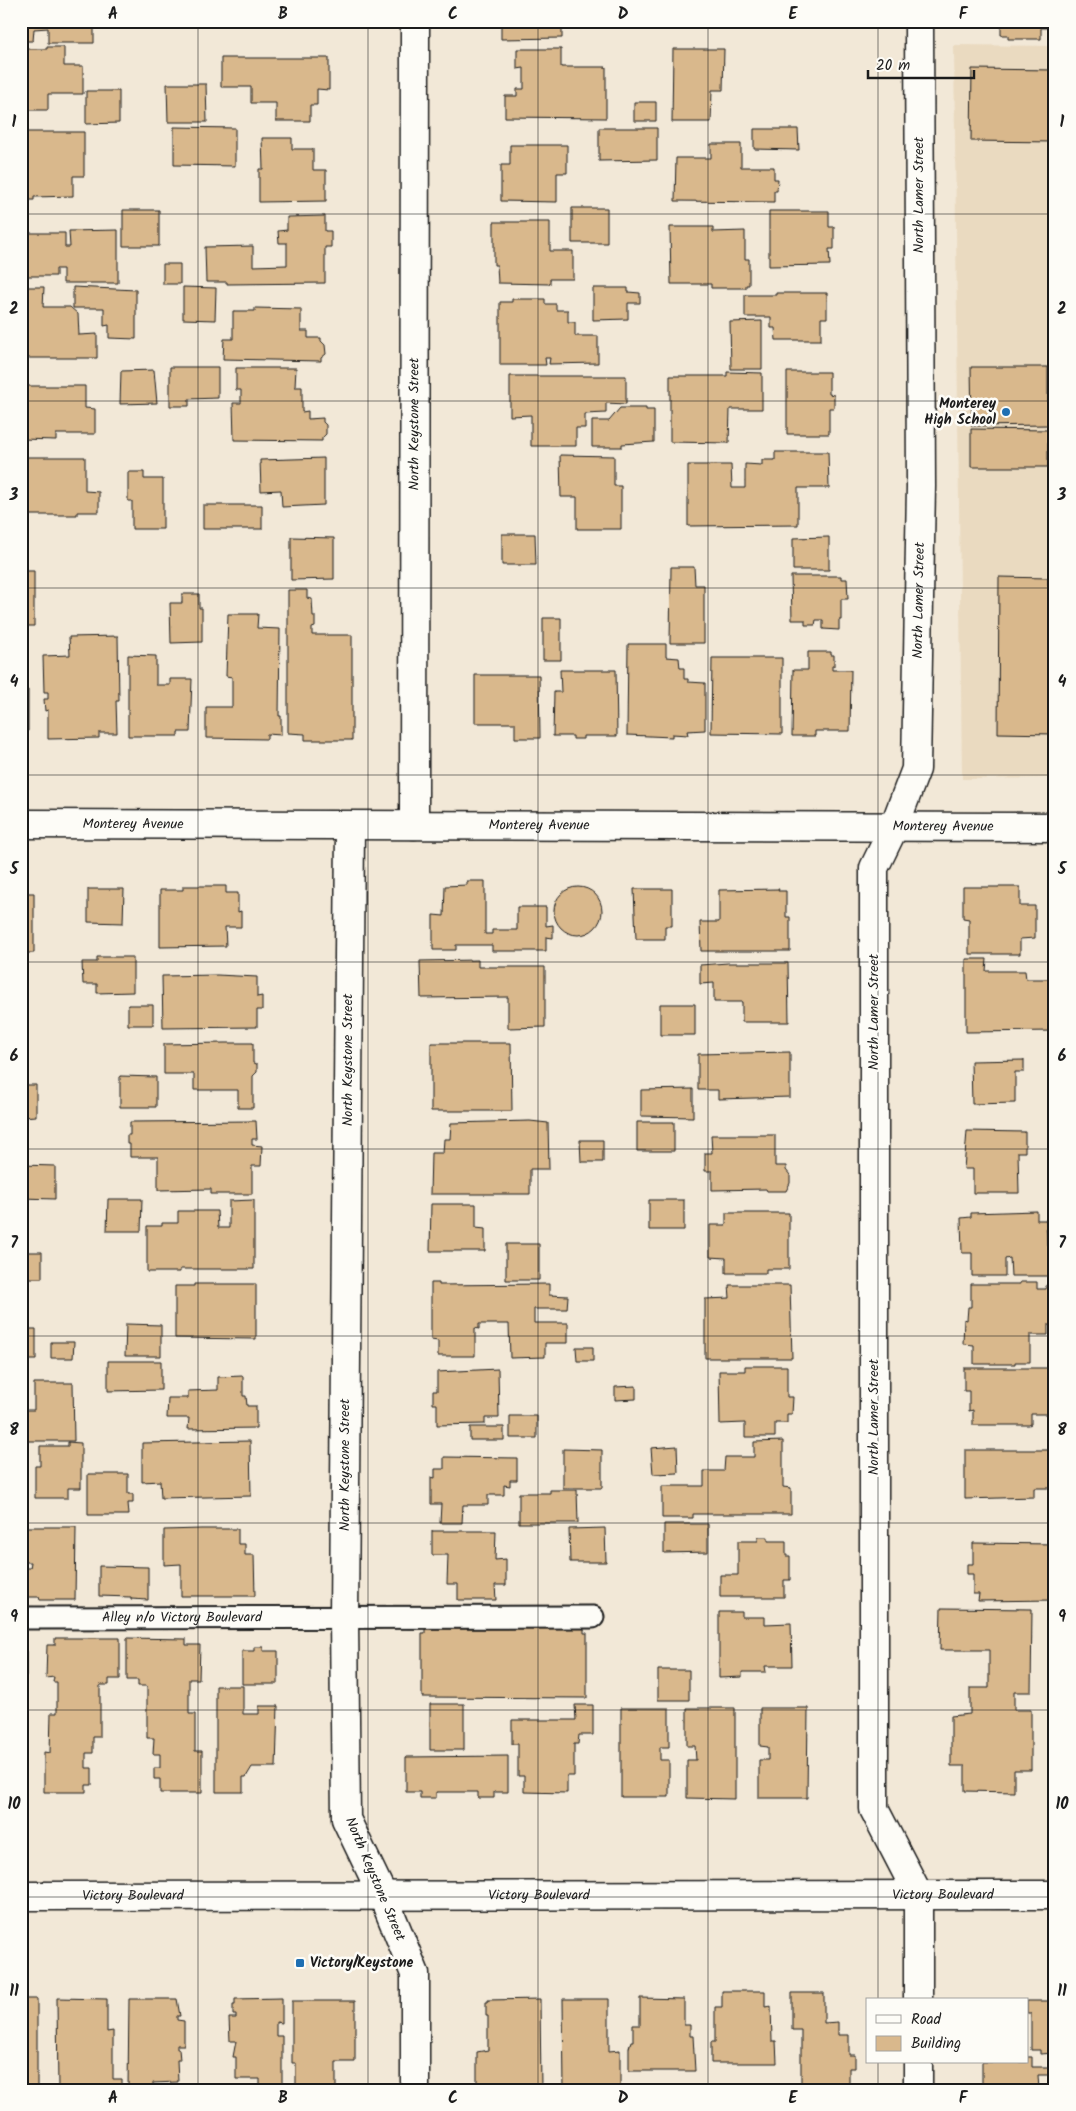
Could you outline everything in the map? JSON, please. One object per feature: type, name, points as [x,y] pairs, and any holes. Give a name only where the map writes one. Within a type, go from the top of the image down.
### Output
[{"type":"street","name":"North Keystone Street","points":[[414,825],[416,21]]},
{"type":"street","name":"North Lamer Street","points":[[918,1998],[918,1894],[874,1809],[874,868],[894,827],[916,769],[921,486],[919,21]]},
{"type":"street","name":"Monterey Avenue","points":[[21,824],[1055,827]]},
{"type":"street","name":"North Keystone Street","points":[[350,826],[344,1619],[346,1819],[383,1896],[415,1974],[415,2090]]},
{"type":"street","name":"Victory Boulevard","points":[[21,1896],[1055,1895]]},
{"type":"street","points":[[918,2064],[918,2090]]},
{"type":"lane","name":"Alley n/o Victory Boulevard","points":[[21,1618],[344,1619],[593,1617]]},
{"type":"shaded area","name":"Monterey High School","points":[[954,45],[1055,46],[1055,778],[962,779]]},
{"type":"building","points":[[21,21],[94,21],[94,43],[48,43],[48,28],[34,29],[33,41],[21,41]]},
{"type":"building","points":[[501,21],[562,21],[562,38],[501,39]]},
{"type":"building","points":[[993,21],[1055,21],[1055,28],[1041,28],[1041,39],[1008,39],[1008,35],[1001,35],[1001,26],[993,26]]},
{"type":"building","points":[[47,47],[64,47],[64,66],[83,66],[83,94],[48,94],[48,110],[21,110],[21,49],[47,49]]},
{"type":"building","points":[[517,49],[561,49],[561,67],[606,67],[606,118],[505,117],[505,96],[517,96],[517,89],[524,89],[524,68],[517,69]]},
{"type":"building","points":[[673,49],[724,49],[723,90],[712,90],[711,122],[672,122]]},
{"type":"building","points":[[221,58],[329,58],[329,90],[317,89],[317,105],[310,105],[310,121],[276,121],[276,103],[251,103],[251,87],[221,87]]},
{"type":"building","points":[[972,69],[1055,70],[1055,142],[971,141]]},
{"type":"building","points":[[167,84],[206,84],[207,122],[168,122]]},
{"type":"building","points":[[86,91],[119,91],[119,123],[86,124]]},
{"type":"building","points":[[634,102],[656,102],[656,121],[634,121]]},
{"type":"building","points":[[174,127],[235,128],[235,166],[174,165]]},
{"type":"building","points":[[599,128],[657,128],[657,160],[599,161]]},
{"type":"building","points":[[754,129],[798,129],[799,150],[754,149]]},
{"type":"building","points":[[21,132],[84,132],[84,176],[73,176],[73,196],[34,197],[34,200],[21,200]]},
{"type":"building","points":[[262,138],[292,138],[292,149],[313,149],[313,170],[326,170],[326,201],[259,202],[259,169],[263,169]]},
{"type":"building","points":[[711,144],[741,144],[741,167],[774,167],[774,179],[778,179],[777,191],[774,191],[774,202],[675,201],[676,158],[711,158]]},
{"type":"building","points":[[510,145],[567,145],[567,173],[557,173],[557,202],[501,201],[501,165],[510,165]]},
{"type":"building","points":[[572,208],[607,208],[607,243],[572,243]]},
{"type":"building","points":[[123,210],[159,210],[159,246],[123,246]]},
{"type":"building","points":[[769,211],[829,211],[829,227],[834,227],[834,249],[829,249],[830,265],[769,266]]},
{"type":"building","points":[[325,216],[325,231],[331,231],[331,247],[325,247],[325,283],[227,284],[227,282],[206,282],[205,247],[253,246],[253,266],[287,265],[287,243],[279,243],[278,231],[287,230],[287,217]]},
{"type":"building","points":[[494,222],[550,222],[550,251],[573,251],[573,279],[550,279],[550,284],[498,283],[497,265],[494,265]]},
{"type":"building","points":[[670,227],[713,227],[713,232],[745,231],[745,259],[749,259],[749,285],[746,285],[746,288],[711,288],[711,284],[671,284]]},
{"type":"building","points":[[118,230],[118,283],[63,283],[63,269],[56,269],[56,276],[21,276],[21,233],[65,233],[65,247],[70,247],[69,231]]},
{"type":"building","points":[[163,264],[180,264],[180,284],[163,284]]},
{"type":"building","points":[[21,287],[44,287],[43,307],[70,307],[78,314],[79,335],[97,334],[97,358],[21,358]]},
{"type":"building","points":[[73,287],[136,290],[136,339],[109,338],[109,325],[104,326],[104,308],[73,308]]},
{"type":"building","points":[[183,287],[216,288],[215,320],[183,319]]},
{"type":"building","points":[[593,288],[628,288],[628,292],[640,293],[640,303],[628,303],[628,319],[593,320]]},
{"type":"building","points":[[776,293],[827,293],[827,318],[821,318],[821,340],[776,340],[775,328],[771,328],[771,317],[745,317],[745,295],[776,295]]},
{"type":"building","points":[[512,299],[545,299],[545,304],[556,304],[556,310],[568,310],[568,322],[575,322],[575,336],[598,336],[598,363],[549,364],[550,358],[545,358],[546,365],[500,365],[500,302],[512,302]]},
{"type":"building","points":[[255,308],[301,309],[301,331],[308,331],[308,338],[321,338],[325,345],[326,354],[321,358],[321,361],[223,359],[224,339],[233,339],[233,311],[255,311]]},
{"type":"building","points":[[762,321],[762,369],[731,369],[730,322]]},
{"type":"building","points":[[170,367],[218,367],[218,398],[189,399],[189,406],[170,406]]},
{"type":"building","points":[[971,367],[1048,367],[1048,425],[972,426]]},
{"type":"building","points":[[236,368],[296,368],[295,387],[302,387],[302,412],[308,411],[308,419],[323,418],[323,422],[326,425],[326,434],[322,441],[234,440],[233,403],[241,403],[241,390],[236,390]]},
{"type":"building","points":[[154,370],[157,403],[120,404],[121,371]]},
{"type":"building","points":[[727,372],[762,373],[762,409],[730,409],[729,443],[670,442],[670,376],[727,376]]},
{"type":"building","points":[[787,372],[829,372],[829,394],[834,395],[834,408],[829,408],[829,434],[787,434]]},
{"type":"building","points":[[510,376],[626,376],[626,404],[606,403],[606,413],[585,414],[585,428],[576,428],[576,446],[531,446],[531,415],[510,416]]},
{"type":"building","points":[[21,386],[85,386],[85,408],[95,409],[95,434],[56,434],[56,440],[21,439]]},
{"type":"building","points":[[620,408],[646,408],[646,410],[654,410],[654,442],[622,444],[622,447],[592,447],[592,421],[609,421]]},
{"type":"building","points":[[971,429],[1048,430],[1048,467],[971,467]]},
{"type":"building","points":[[775,452],[828,452],[829,488],[798,488],[798,525],[688,526],[688,465],[731,465],[732,488],[745,488],[745,464],[762,465],[762,460],[775,460]]},
{"type":"building","points":[[560,455],[614,456],[614,486],[621,486],[621,529],[577,529],[577,497],[561,497]]},
{"type":"building","points":[[21,457],[85,457],[85,491],[99,492],[99,512],[77,512],[77,515],[21,515]]},
{"type":"building","points":[[324,458],[324,505],[282,507],[281,490],[261,491],[260,460]]},
{"type":"building","points":[[128,472],[144,472],[144,479],[163,479],[163,529],[132,529],[132,501],[128,501]]},
{"type":"building","points":[[203,505],[262,505],[262,529],[203,529]]},
{"type":"building","points":[[502,534],[535,534],[536,565],[502,565]]},
{"type":"building","points":[[291,537],[334,538],[334,579],[291,580]]},
{"type":"building","points":[[829,537],[829,570],[793,570],[793,538]]},
{"type":"building","points":[[671,567],[694,567],[695,585],[704,585],[704,643],[670,643]]},
{"type":"building","points":[[21,571],[34,571],[34,626],[21,626]]},
{"type":"building","points":[[791,576],[841,576],[841,579],[847,579],[848,599],[841,599],[839,630],[823,629],[823,620],[816,620],[815,625],[805,625],[805,620],[792,620]]},
{"type":"building","points":[[999,577],[1048,578],[1048,585],[1055,585],[1054,734],[998,733]]},
{"type":"building","points":[[288,590],[307,590],[307,598],[312,599],[315,627],[312,628],[312,635],[352,635],[352,740],[305,740],[305,734],[288,733]]},
{"type":"building","points":[[182,594],[199,594],[199,608],[202,608],[202,642],[171,643],[170,603],[182,603]]},
{"type":"building","points":[[228,614],[258,614],[257,628],[280,629],[279,716],[281,716],[281,735],[267,734],[267,739],[206,738],[206,707],[232,707],[232,677],[226,676]]},
{"type":"building","points":[[543,618],[561,618],[561,660],[543,660]]},
{"type":"building","points":[[118,636],[119,701],[116,701],[117,733],[99,733],[99,738],[48,739],[48,710],[45,711],[44,699],[48,699],[48,692],[44,692],[43,656],[70,655],[69,637]]},
{"type":"building","points":[[628,644],[666,644],[666,657],[679,658],[680,668],[684,668],[684,679],[688,679],[688,682],[705,683],[705,730],[687,731],[688,735],[672,734],[672,737],[627,735]]},
{"type":"building","points":[[808,652],[831,652],[831,655],[834,655],[832,670],[851,670],[850,731],[815,731],[815,736],[792,736],[793,670],[808,670]]},
{"type":"building","points":[[128,655],[156,656],[156,685],[170,685],[170,679],[192,679],[190,732],[178,732],[178,736],[128,736]]},
{"type":"building","points":[[712,658],[782,658],[782,734],[711,733]]},
{"type":"building","points":[[560,670],[616,670],[617,736],[583,736],[583,739],[573,739],[573,736],[553,736],[554,692],[561,692]]},
{"type":"building","points":[[475,675],[539,675],[540,738],[515,738],[515,723],[475,723]]},
{"type":"building","points":[[21,690],[28,690],[28,731],[21,731]]},
{"type":"building","points":[[467,881],[485,881],[485,934],[492,934],[492,930],[517,930],[517,907],[546,907],[546,926],[553,925],[553,938],[546,937],[546,951],[492,951],[492,945],[456,945],[456,950],[433,950],[433,915],[444,916],[445,886],[467,885]]},
{"type":"building","points":[[183,886],[226,886],[226,893],[238,893],[238,912],[241,911],[241,927],[225,927],[226,946],[160,947],[160,890],[183,890]]},
{"type":"building","points":[[578,887],[587,889],[595,894],[600,902],[602,911],[600,920],[595,928],[587,933],[578,935],[569,933],[561,928],[556,920],[554,911],[556,902],[561,894],[569,889]]},
{"type":"building","points":[[963,887],[1020,887],[1020,906],[1035,906],[1035,938],[1020,939],[1020,954],[969,954],[969,919],[963,918]]},
{"type":"building","points":[[88,889],[124,889],[123,923],[88,922]]},
{"type":"building","points":[[634,889],[672,889],[672,926],[665,926],[665,939],[636,939]]},
{"type":"building","points":[[779,889],[778,891],[786,891],[786,917],[790,917],[790,951],[701,951],[700,922],[719,922],[719,890]]},
{"type":"building","points":[[21,893],[34,893],[34,953],[21,953]]},
{"type":"building","points":[[97,957],[133,957],[133,992],[97,993],[97,984],[83,984],[82,962],[97,962]]},
{"type":"building","points":[[966,959],[987,959],[986,971],[1025,971],[1026,979],[1053,979],[1055,1031],[966,1032]]},
{"type":"building","points":[[478,960],[478,967],[545,967],[545,1027],[508,1028],[508,997],[421,998],[420,961]]},
{"type":"building","points":[[788,963],[789,1022],[742,1022],[742,1002],[714,1002],[714,983],[700,984],[700,965]]},
{"type":"building","points":[[217,975],[257,977],[257,997],[262,996],[262,1010],[257,1010],[257,1027],[163,1028],[162,976]]},
{"type":"building","points":[[660,1004],[695,1004],[695,1035],[660,1035]]},
{"type":"building","points":[[21,1005],[26,1005],[25,1037],[21,1037]]},
{"type":"building","points":[[128,1005],[153,1005],[153,1025],[128,1025]]},
{"type":"building","points":[[253,1043],[253,1063],[257,1064],[257,1072],[253,1076],[253,1108],[238,1108],[238,1090],[194,1090],[194,1074],[164,1074],[164,1044]]},
{"type":"building","points":[[431,1043],[511,1043],[512,1111],[431,1111]]},
{"type":"building","points":[[790,1052],[790,1097],[718,1099],[718,1090],[698,1090],[698,1054]]},
{"type":"building","points":[[1024,1060],[1024,1072],[1015,1072],[1015,1103],[972,1104],[971,1061]]},
{"type":"building","points":[[120,1076],[156,1077],[156,1107],[120,1107]]},
{"type":"building","points":[[21,1085],[36,1085],[36,1116],[21,1117]]},
{"type":"building","points":[[693,1089],[693,1117],[641,1116],[641,1090]]},
{"type":"building","points":[[256,1121],[257,1139],[252,1139],[252,1145],[262,1146],[261,1166],[252,1166],[252,1194],[211,1194],[211,1189],[158,1190],[158,1157],[130,1157],[130,1144],[127,1144],[127,1135],[130,1135],[130,1122]]},
{"type":"building","points":[[530,1121],[548,1123],[549,1169],[530,1169],[530,1194],[430,1194],[431,1153],[443,1153],[444,1139],[450,1139],[451,1123]]},
{"type":"building","points":[[637,1122],[674,1122],[674,1151],[637,1151]]},
{"type":"building","points":[[967,1131],[1025,1132],[1025,1152],[1018,1152],[1019,1193],[973,1193],[973,1169],[964,1169]]},
{"type":"building","points":[[711,1135],[775,1135],[775,1166],[786,1166],[786,1170],[790,1175],[790,1183],[786,1191],[767,1191],[766,1189],[712,1190],[712,1171],[705,1171],[705,1153],[712,1153]]},
{"type":"building","points":[[580,1140],[603,1140],[603,1162],[581,1162]]},
{"type":"building","points":[[21,1165],[55,1166],[55,1199],[21,1198]]},
{"type":"building","points":[[108,1199],[142,1199],[141,1231],[107,1231]]},
{"type":"building","points":[[254,1200],[254,1269],[180,1269],[180,1272],[147,1272],[147,1226],[162,1226],[162,1223],[178,1223],[178,1211],[217,1211],[218,1228],[229,1228],[229,1201]]},
{"type":"building","points":[[649,1200],[684,1200],[684,1230],[649,1230]]},
{"type":"building","points":[[431,1204],[476,1204],[476,1228],[485,1229],[485,1251],[430,1251]]},
{"type":"building","points":[[1037,1211],[1037,1220],[1046,1220],[1047,1244],[1055,1244],[1055,1276],[1011,1276],[1010,1258],[1005,1259],[1005,1276],[972,1276],[972,1253],[962,1253],[961,1218],[971,1217],[971,1213]]},
{"type":"building","points":[[726,1213],[789,1213],[789,1269],[766,1269],[766,1273],[726,1273],[726,1258],[710,1257],[710,1225],[726,1225]]},
{"type":"building","points":[[506,1244],[539,1244],[539,1280],[506,1280]]},
{"type":"building","points":[[21,1252],[42,1252],[42,1278],[21,1278]]},
{"type":"building","points":[[1020,1282],[1037,1282],[1037,1289],[1046,1289],[1046,1285],[1055,1285],[1055,1325],[1048,1325],[1048,1335],[1030,1335],[1030,1362],[974,1364],[974,1345],[963,1344],[964,1319],[967,1320],[968,1307],[971,1307],[971,1284],[1020,1284]]},
{"type":"building","points":[[431,1283],[439,1283],[439,1285],[549,1284],[549,1295],[568,1296],[567,1309],[534,1309],[534,1323],[568,1323],[568,1343],[545,1343],[545,1357],[510,1358],[509,1324],[479,1324],[479,1329],[475,1328],[475,1356],[438,1356],[438,1341],[431,1340]]},
{"type":"building","points":[[194,1284],[256,1284],[256,1339],[175,1338],[175,1286],[194,1286]]},
{"type":"building","points":[[729,1285],[790,1285],[792,1358],[705,1358],[705,1299],[730,1298]]},
{"type":"building","points":[[126,1324],[161,1325],[161,1356],[125,1356]]},
{"type":"building","points":[[21,1329],[36,1329],[36,1360],[21,1360]]},
{"type":"building","points":[[51,1342],[74,1342],[73,1358],[51,1358]]},
{"type":"building","points":[[576,1347],[593,1347],[593,1361],[577,1361]]},
{"type":"building","points":[[108,1361],[161,1361],[161,1390],[108,1391]]},
{"type":"building","points":[[745,1366],[787,1366],[787,1397],[793,1397],[792,1414],[787,1414],[787,1423],[775,1423],[775,1437],[745,1437],[745,1423],[720,1424],[719,1371],[745,1371]]},
{"type":"building","points":[[964,1368],[1054,1368],[1054,1414],[1031,1414],[1031,1424],[1029,1425],[973,1425],[973,1410],[969,1411],[969,1391],[964,1391]]},
{"type":"building","points":[[498,1369],[499,1418],[485,1418],[485,1424],[437,1425],[437,1404],[433,1404],[433,1391],[437,1391],[437,1372]]},
{"type":"building","points":[[243,1376],[243,1396],[246,1396],[247,1406],[256,1406],[256,1428],[188,1429],[189,1418],[167,1418],[168,1398],[188,1398],[188,1391],[218,1390],[218,1377]]},
{"type":"building","points":[[34,1383],[73,1383],[74,1441],[21,1441],[21,1410],[34,1410]]},
{"type":"building","points":[[636,1386],[636,1399],[615,1400],[615,1387]]},
{"type":"building","points":[[510,1416],[537,1416],[537,1438],[510,1438]]},
{"type":"building","points":[[470,1427],[504,1427],[504,1440],[470,1440]]},
{"type":"building","points":[[250,1441],[251,1496],[161,1498],[160,1481],[142,1482],[142,1443]]},
{"type":"building","points":[[783,1441],[783,1487],[791,1488],[791,1514],[693,1514],[693,1518],[662,1518],[662,1486],[704,1486],[704,1471],[724,1471],[725,1457],[754,1457],[754,1442]]},
{"type":"building","points":[[68,1442],[81,1443],[81,1488],[68,1488],[68,1498],[35,1498],[35,1466],[40,1466],[40,1446],[68,1446]]},
{"type":"building","points":[[677,1446],[678,1473],[653,1474],[651,1448]]},
{"type":"building","points":[[563,1449],[602,1450],[602,1488],[563,1488]]},
{"type":"building","points":[[965,1450],[1055,1450],[1055,1488],[1034,1488],[1034,1497],[965,1499]]},
{"type":"building","points":[[444,1457],[517,1458],[517,1480],[510,1480],[510,1486],[504,1485],[504,1495],[488,1495],[488,1505],[463,1505],[462,1523],[440,1523],[441,1504],[431,1504],[431,1477],[435,1478],[435,1469],[444,1469]]},
{"type":"building","points":[[88,1474],[128,1474],[128,1494],[133,1494],[133,1503],[128,1503],[129,1515],[88,1515]]},
{"type":"building","points":[[550,1490],[577,1490],[578,1523],[519,1523],[519,1493],[550,1493]]},
{"type":"building","points":[[664,1524],[708,1524],[708,1552],[664,1553]]},
{"type":"building","points":[[21,1527],[76,1527],[75,1600],[40,1600],[39,1597],[25,1597],[25,1568],[30,1568],[31,1562],[21,1562]]},
{"type":"building","points":[[605,1528],[606,1562],[570,1562],[569,1529]]},
{"type":"building","points":[[238,1529],[238,1544],[245,1544],[245,1555],[254,1555],[255,1596],[181,1596],[181,1564],[164,1565],[164,1530]]},
{"type":"building","points":[[432,1531],[496,1531],[495,1560],[506,1559],[506,1585],[495,1585],[496,1600],[458,1600],[458,1584],[447,1584],[448,1555],[432,1555]]},
{"type":"building","points":[[758,1537],[768,1537],[768,1541],[786,1541],[786,1556],[790,1556],[790,1580],[784,1580],[784,1597],[720,1597],[720,1575],[738,1575],[738,1541],[758,1541]]},
{"type":"building","points":[[973,1543],[1055,1544],[1055,1600],[978,1601],[979,1594],[973,1594],[973,1574],[967,1574],[967,1564],[973,1564]]},
{"type":"building","points":[[99,1566],[148,1567],[148,1600],[131,1599],[131,1597],[99,1596]]},
{"type":"building","points":[[941,1608],[1032,1609],[1031,1692],[1014,1692],[1014,1710],[1031,1710],[1031,1770],[1014,1770],[1014,1792],[965,1791],[965,1766],[951,1766],[951,1716],[970,1714],[970,1688],[989,1688],[989,1650],[940,1650]]},
{"type":"building","points":[[719,1612],[742,1612],[742,1617],[765,1617],[765,1624],[791,1623],[792,1666],[765,1666],[766,1672],[742,1672],[742,1677],[719,1678]]},
{"type":"building","points":[[425,1620],[465,1620],[464,1628],[558,1628],[558,1623],[584,1623],[584,1633],[587,1633],[587,1698],[422,1697],[422,1633],[425,1633]]},
{"type":"building","points":[[55,1638],[120,1638],[120,1679],[109,1679],[109,1685],[100,1685],[100,1737],[93,1737],[93,1753],[86,1753],[86,1768],[92,1768],[92,1785],[86,1785],[86,1792],[44,1792],[44,1752],[50,1753],[51,1713],[57,1713],[57,1682],[53,1682],[54,1677],[46,1678],[47,1645],[55,1645]]},
{"type":"building","points":[[127,1638],[186,1639],[186,1645],[200,1645],[199,1679],[189,1679],[189,1714],[195,1714],[195,1751],[202,1751],[202,1793],[160,1793],[160,1779],[154,1779],[154,1768],[160,1768],[160,1754],[153,1754],[154,1738],[147,1738],[147,1686],[138,1686],[138,1680],[127,1680]]},
{"type":"building","points":[[21,1645],[26,1645],[26,1676],[21,1676]]},
{"type":"building","points":[[254,1647],[263,1647],[263,1651],[278,1651],[278,1684],[242,1684],[242,1651],[254,1651]]},
{"type":"building","points":[[658,1670],[689,1670],[689,1700],[658,1700]]},
{"type":"building","points":[[216,1686],[243,1686],[243,1714],[259,1714],[259,1706],[278,1706],[276,1767],[252,1767],[246,1777],[243,1777],[243,1792],[216,1792]]},
{"type":"building","points":[[430,1704],[464,1704],[464,1750],[430,1750]]},
{"type":"building","points":[[575,1705],[593,1705],[593,1735],[579,1735],[578,1744],[574,1744],[574,1776],[567,1776],[567,1793],[524,1792],[524,1776],[518,1776],[518,1744],[512,1744],[512,1720],[576,1720]]},
{"type":"building","points":[[621,1708],[669,1708],[669,1747],[660,1747],[660,1760],[669,1760],[669,1797],[621,1797]]},
{"type":"building","points":[[687,1708],[735,1708],[735,1799],[687,1798],[687,1760],[696,1760],[695,1746],[687,1746]]},
{"type":"building","points":[[760,1708],[808,1708],[807,1798],[759,1798],[759,1760],[768,1760],[768,1747],[760,1746]]},
{"type":"building","points":[[21,1714],[26,1714],[26,1741],[21,1742]]},
{"type":"building","points":[[508,1756],[508,1792],[494,1792],[494,1798],[478,1798],[478,1792],[436,1792],[436,1798],[420,1798],[420,1792],[406,1792],[406,1757]]},
{"type":"building","points":[[722,1991],[765,1991],[765,2007],[771,2006],[772,2041],[776,2041],[777,2063],[711,2063],[711,2042],[715,2042],[715,2007],[722,2007]]},
{"type":"building","points":[[792,1993],[824,1993],[824,2023],[838,2022],[838,2035],[849,2035],[849,2055],[855,2055],[855,2068],[849,2068],[849,2086],[801,2086],[801,2030],[792,2030]]},
{"type":"building","points":[[57,1998],[107,1999],[107,2032],[113,2031],[113,2079],[122,2079],[122,2090],[58,2090]]},
{"type":"building","points":[[282,1998],[282,2023],[276,2022],[276,2036],[282,2036],[282,2090],[260,2090],[260,2079],[236,2079],[236,2057],[233,2057],[236,2041],[230,2041],[229,2018],[236,2018],[236,2015],[233,2015],[235,1999]]},
{"type":"building","points":[[640,1998],[684,1999],[684,2025],[690,2025],[690,2036],[693,2036],[695,2071],[629,2071],[629,2048],[631,2041],[633,2041],[633,2025],[640,2025]]},
{"type":"building","points":[[21,1999],[37,1999],[37,2090],[21,2090]]},
{"type":"building","points":[[129,1999],[177,1999],[180,2016],[177,2016],[177,2020],[184,2021],[184,2045],[177,2045],[180,2060],[177,2060],[178,2082],[153,2083],[153,2090],[128,2090]]},
{"type":"building","points":[[540,1999],[541,2090],[477,2090],[477,2052],[488,2050],[486,2002],[488,2000]]},
{"type":"building","points":[[563,1999],[609,1999],[609,2051],[620,2050],[620,2090],[564,2090]]},
{"type":"building","points":[[292,2001],[355,2001],[355,2062],[336,2062],[336,2090],[296,2090],[296,2063],[292,2063]]},
{"type":"building","points":[[1028,2001],[1055,2001],[1055,2053],[1040,2054],[1040,2050],[1031,2050],[1031,2013],[1028,2013]]},
{"type":"building","points":[[1028,2057],[1032,2057],[1032,2067],[1050,2067],[1050,2064],[1055,2064],[1055,2090],[1050,2090],[1050,2075],[1038,2075],[1039,2090],[982,2090],[982,2064],[1028,2064]]},
{"type":"place","name":"Monterey High School","points":[[1006,412]]},
{"type":"place","name":"Victory/Keystone","points":[[300,1963]]}]
